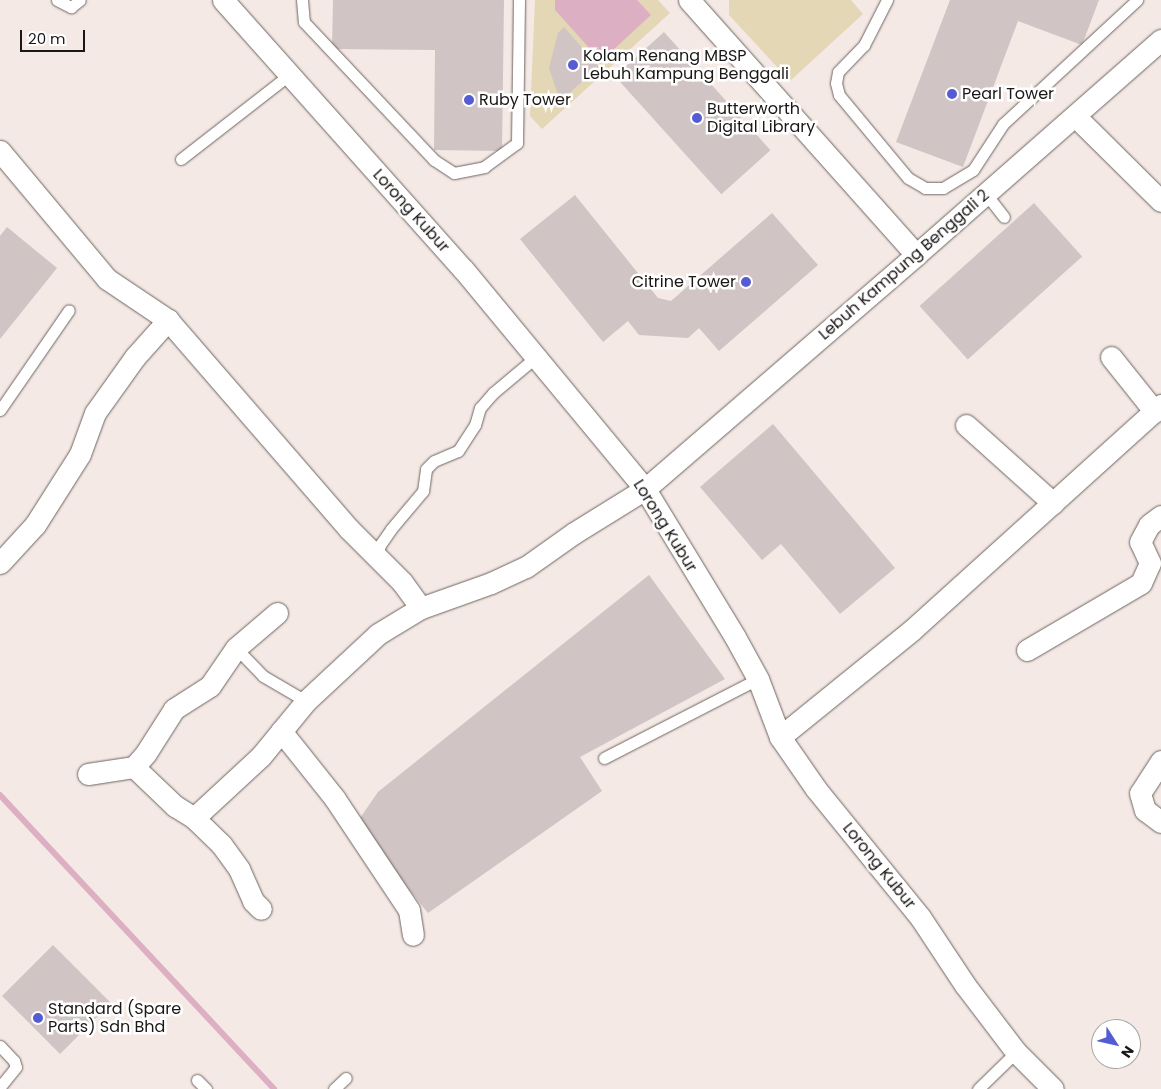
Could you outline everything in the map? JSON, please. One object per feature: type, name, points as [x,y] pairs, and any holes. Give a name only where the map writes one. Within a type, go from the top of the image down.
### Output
[{"type":"street","name":"Lorong Kubur","points":[[223,0],[463,269],[645,489],[758,679],[780,737],[816,789],[920,917],[965,985],[1016,1052],[1053,1089]]},
{"type":"street","points":[[689,0],[916,255]]},
{"type":"street","name":"Lebuh Kampung Benggali 2","points":[[194,818],[261,756],[306,701],[378,634],[422,608],[491,583],[526,567],[574,533],[645,489],[1161,40]]},
{"type":"street","points":[[1075,116],[1161,201]]},
{"type":"street","points":[[0,151],[107,279],[168,320],[376,559],[402,582],[422,608]]},
{"type":"street","points":[[0,563],[35,525],[80,454],[94,412],[135,357],[168,320]]},
{"type":"street","points":[[780,737],[912,630],[1158,409],[1111,356]]},
{"type":"street","points":[[966,425],[1053,503]]},
{"type":"street","points":[[1027,650],[1141,583],[1150,563],[1140,542],[1149,525],[1161,516]]},
{"type":"street","points":[[88,774],[134,766],[146,753],[174,709],[210,686],[236,648],[277,613]]},
{"type":"street","points":[[281,731],[336,799],[409,910],[413,935]]},
{"type":"street","points":[[1161,760],[1140,793],[1145,810],[1161,822]]},
{"type":"street","points":[[134,766],[175,806],[194,818],[221,844],[239,869],[253,901],[261,909]]},
{"type":"lane","points":[[57,0],[71,7],[80,0]]},
{"type":"lane","points":[[302,0],[304,22],[434,160],[454,173],[484,167],[517,143],[519,0]]},
{"type":"lane","points":[[888,0],[864,45],[838,72],[836,83],[839,95],[908,178],[925,188],[943,188],[973,170],[1003,124],[1136,0]]},
{"type":"lane","points":[[181,159],[290,74]]},
{"type":"lane","points":[[986,194],[1004,216]]},
{"type":"lane","points":[[0,410],[69,310]]},
{"type":"lane","points":[[376,559],[380,545],[391,529],[423,491],[426,469],[434,461],[458,451],[475,425],[480,408],[493,393],[536,357]]},
{"type":"lane","points":[[236,648],[263,676],[306,701]]},
{"type":"lane","points":[[604,758],[758,679]]},
{"type":"lane","points":[[0,1046],[14,1061],[16,1067],[0,1087]]},
{"type":"lane","points":[[978,1089],[1016,1052]]},
{"type":"lane","points":[[334,1089],[346,1078]]},
{"type":"lane","points":[[197,1080],[206,1089]]},
{"type":"shaded area","name":"Kolam Renang MBSP Lebuh Kampung Benggali","points":[[535,0],[658,0],[670,13],[542,129],[530,116]]},
{"type":"shaded area","points":[[555,0],[637,0],[651,15],[601,61],[555,10]]},
{"type":"shaded area","points":[[729,0],[851,0],[863,14],[790,81],[729,15]]},
{"type":"building","name":"Ruby Tower","points":[[333,0],[504,0],[502,151],[434,150],[435,50],[332,49]]},
{"type":"building","name":"Pearl Tower","points":[[950,0],[1099,0],[1082,45],[1018,21],[963,167],[896,142]]},
{"type":"building","points":[[564,27],[599,67],[560,101],[549,68],[558,33]]},
{"type":"building","name":"Butterworth Digital Library","points":[[664,32],[770,150],[721,194],[615,76]]},
{"type":"building","name":"Citrine Tower","points":[[575,195],[658,298],[671,301],[772,213],[818,265],[719,351],[699,328],[688,338],[639,335],[628,321],[603,342],[520,239]]},
{"type":"building","points":[[1034,203],[1082,257],[968,360],[920,306]]},
{"type":"building","points":[[7,227],[57,268],[0,339],[0,236]]},
{"type":"building","points":[[773,424],[895,568],[840,614],[781,544],[762,560],[700,487]]},
{"type":"building","points":[[649,575],[725,679],[580,757],[602,791],[428,913],[356,824],[378,792]]},
{"type":"building","points":[[53,945],[111,1003],[60,1054],[2,996]]},
{"type":"waterway","points":[[0,795],[274,1089]]},
{"type":"place","name":"Kolam Renang MBSP Lebuh Kampung Benggali","points":[[573,65]]},
{"type":"place","name":"Pearl Tower","points":[[952,94]]},
{"type":"place","name":"Ruby Tower","points":[[469,100]]},
{"type":"place","name":"Butterworth Digital Library","points":[[697,118]]},
{"type":"place","name":"Citrine Tower","points":[[746,282]]},
{"type":"place","name":"Standard (Spare Parts) Sdn Bhd","points":[[38,1018]]}]
